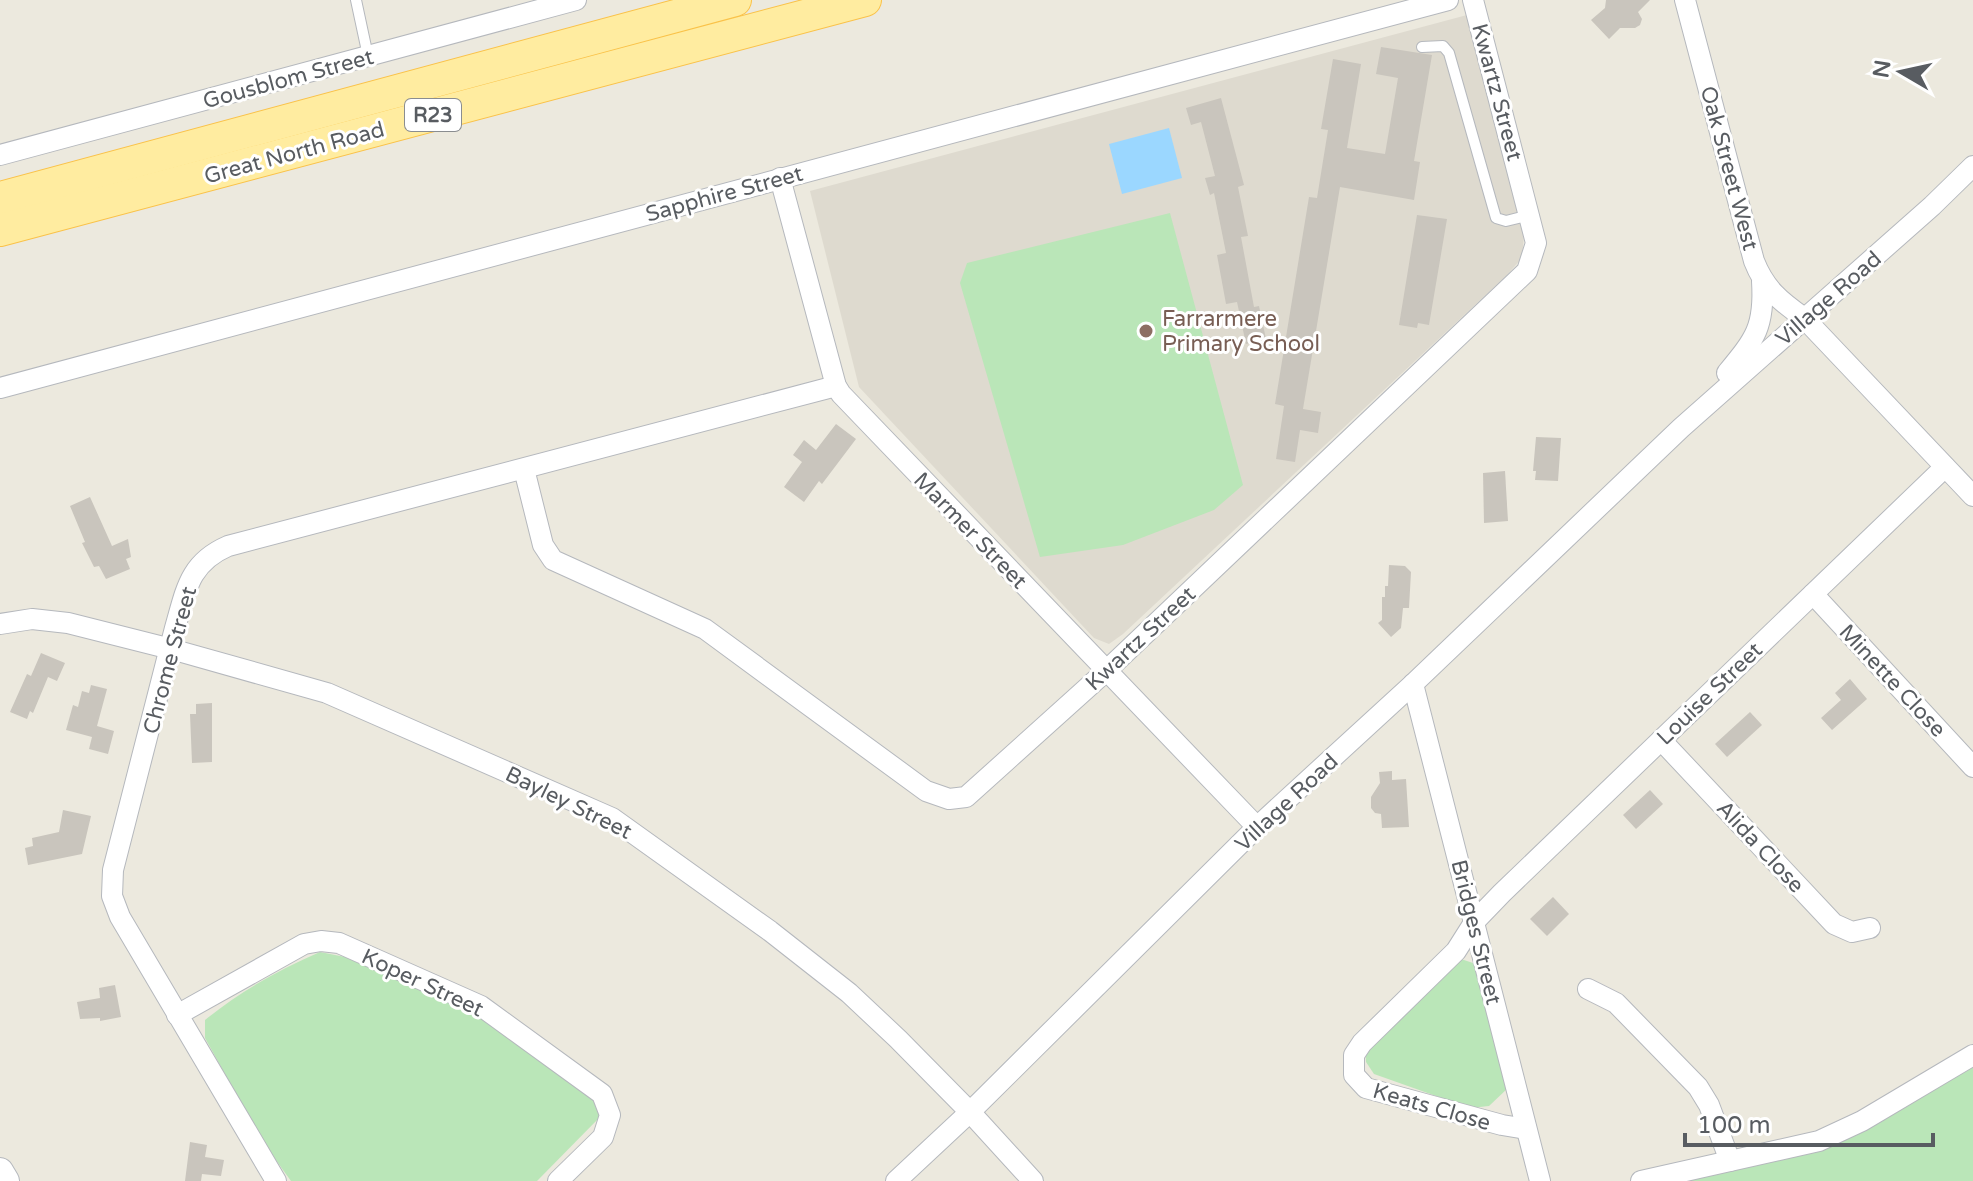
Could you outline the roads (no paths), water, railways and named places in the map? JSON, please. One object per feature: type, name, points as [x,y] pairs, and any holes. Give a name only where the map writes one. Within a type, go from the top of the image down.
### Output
[{"type":"main road","name":"Great North Road","points":[[0,198],[735,0]]},
{"type":"main road","name":"Great North Road","points":[[0,230],[865,0]]},
{"type":"main road","points":[[374,97],[383,128]]},
{"type":"street","name":"Gousblom Street","points":[[0,155],[576,0]]},
{"type":"street","name":"Sapphire Street","points":[[0,388],[1448,0]]},
{"type":"street","name":"Kwartz Street","points":[[524,469],[543,545],[553,560],[705,629],[934,795],[949,799],[966,797],[1106,671],[1527,271],[1536,243],[1473,0]]},
{"type":"street","name":"Oak Street West","points":[[1685,0],[1754,261],[1762,281],[1783,304],[1804,318],[1973,496]]},
{"type":"street","name":"Village Road","points":[[896,1181],[970,1112],[1257,827],[1413,684],[1681,428],[1973,166]]},
{"type":"street","name":"Marmer Street","points":[[780,178],[836,386],[921,480],[1257,827]]},
{"type":"street","name":"Village Road","points":[[1681,428],[1757,335],[1763,310],[1762,281]]},
{"type":"street","name":"Chrome Street","points":[[276,1181],[120,917],[112,896],[112,883],[171,649],[191,577],[200,564],[214,552],[243,542],[836,386]]},
{"type":"street","name":"Louise Street","points":[[1475,921],[1945,467]]},
{"type":"street","name":"Minette Close","points":[[1813,594],[1973,767]]},
{"type":"street","name":"Bayley Street","points":[[0,624],[44,619],[171,649],[327,693],[625,825],[849,993],[970,1112],[1033,1181]]},
{"type":"street","name":"Bridges Street","points":[[1413,684],[1540,1181]]},
{"type":"street","name":"Alida Close","points":[[1661,740],[1834,924],[1852,932],[1870,928]]},
{"type":"street","name":"Keats Close","points":[[1475,921],[1456,951],[1362,1043],[1354,1055],[1353,1069],[1357,1081],[1366,1088],[1526,1129]]},
{"type":"street","name":"Koper Street","points":[[177,1015],[304,944],[321,941],[339,943],[481,1006],[602,1094],[610,1115],[603,1137],[558,1181]]},
{"type":"street","points":[[1588,989],[1616,1003],[1698,1087],[1709,1105],[1730,1161]]},
{"type":"street","points":[[1641,1181],[1801,1146],[1832,1136],[1973,1055]]},
{"type":"street","points":[[0,1171],[6,1181]]},
{"type":"lane","points":[[356,0],[368,56]]},
{"type":"lane","points":[[1422,47],[1443,46],[1449,53],[1496,218],[1506,221],[1530,215]]},
{"type":"water","points":[[1169,128],[1182,178],[1122,194],[1109,144]]},
{"type":"place","name":"Farrarmere Primary School","points":[[1146,331]]}]
